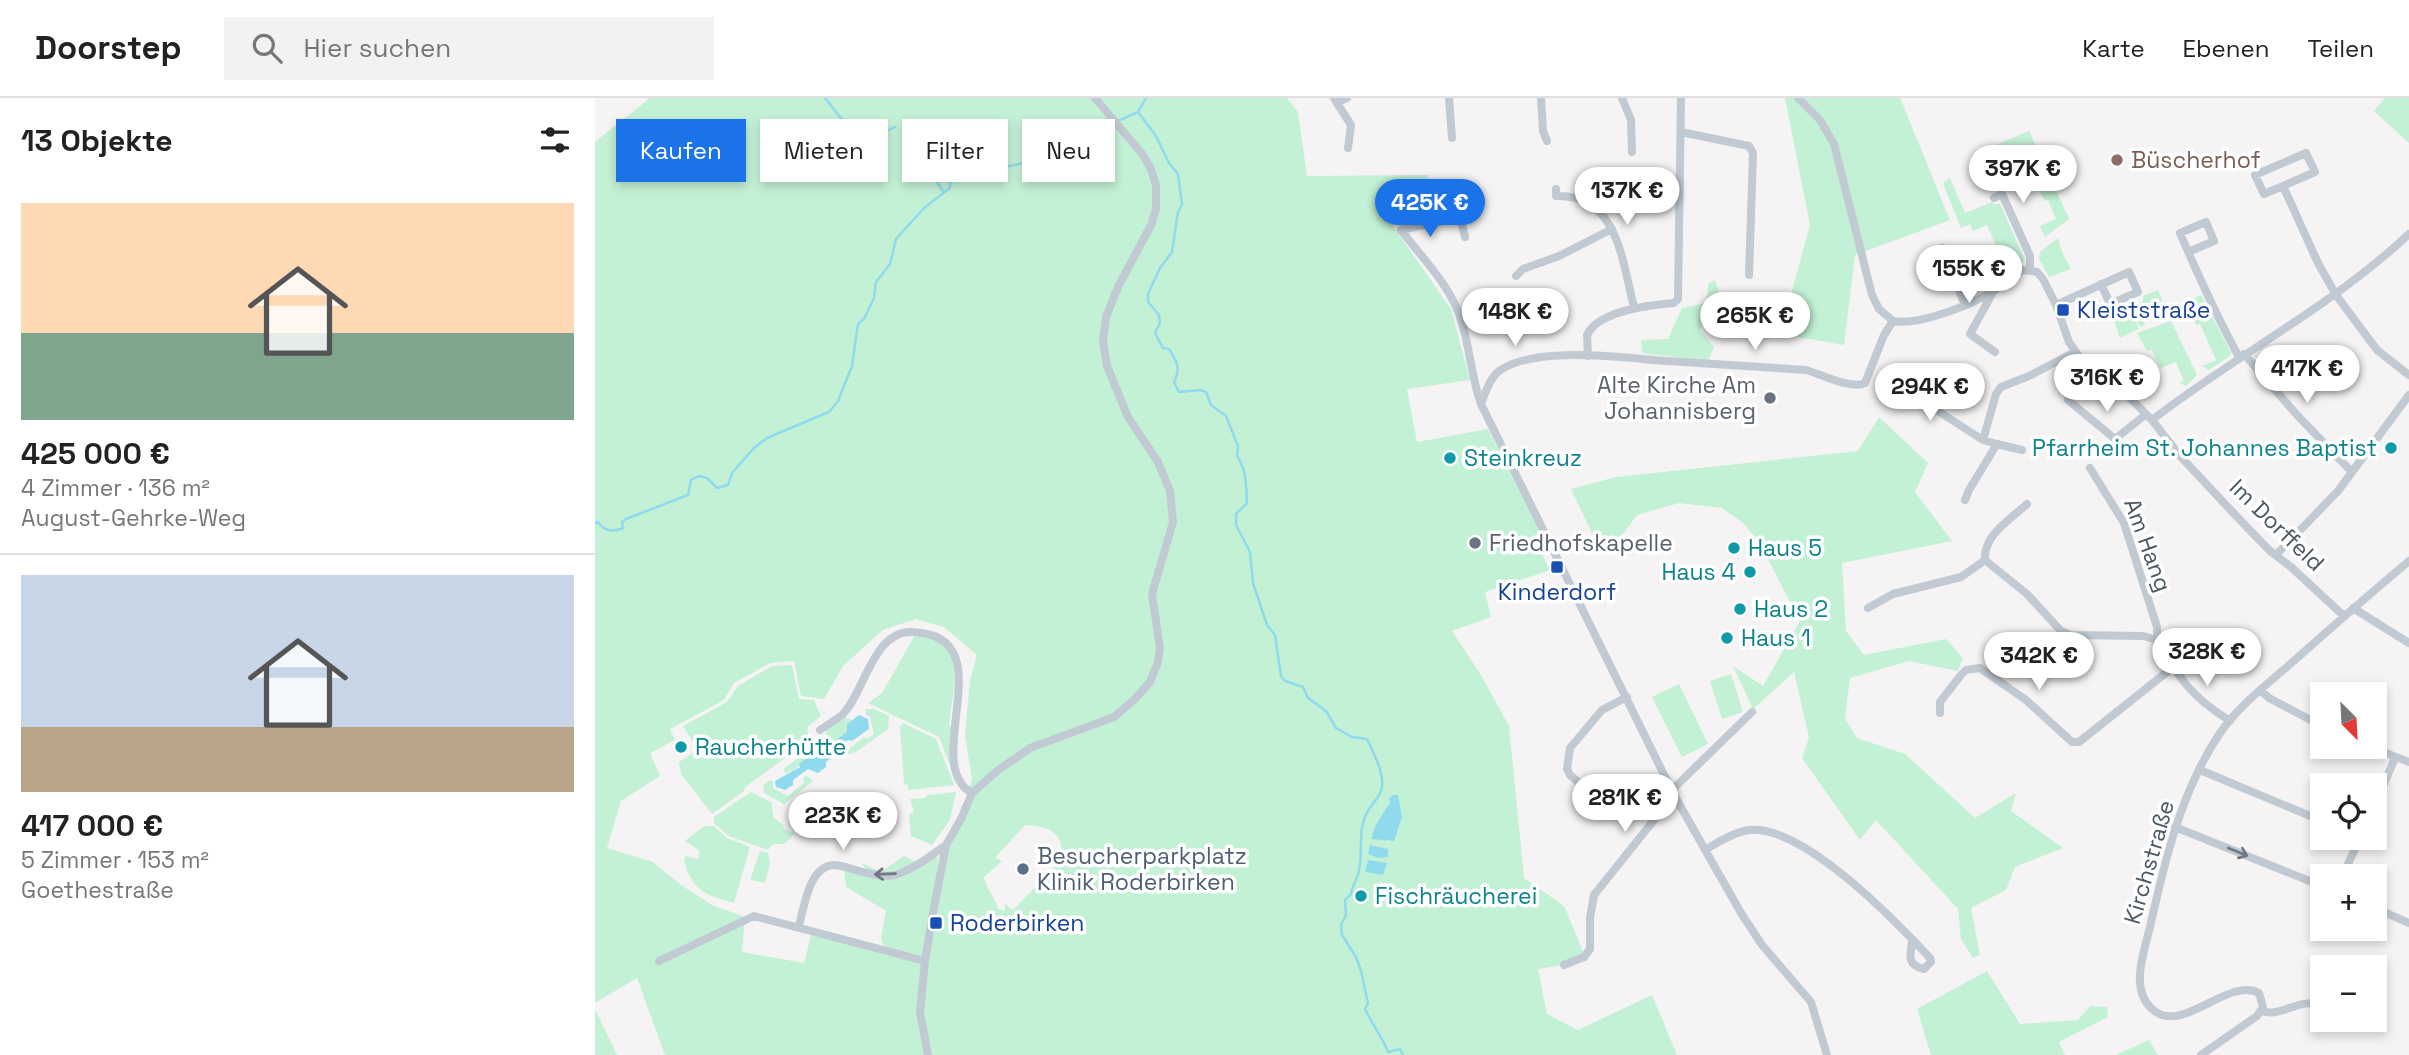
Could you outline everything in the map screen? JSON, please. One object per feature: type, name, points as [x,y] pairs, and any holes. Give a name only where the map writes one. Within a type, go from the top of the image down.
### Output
[{"type":"street","points":[[928,1055],[920,1012],[925,961],[946,845],[961,820],[972,793],[1030,748],[1114,717],[1150,682],[1160,648],[1152,594],[1173,522],[1170,491],[1158,462],[1123,407],[1107,366],[1104,341],[1106,317],[1118,287],[1151,225],[1157,198],[1151,169],[1143,155],[1095,98]]},
{"type":"street","points":[[1347,98],[1336,101],[1351,125],[1348,148]]},
{"type":"street","points":[[1448,98],[1452,138]]},
{"type":"street","points":[[1541,98],[1543,131],[1547,141]]},
{"type":"street","points":[[1622,98],[1631,120],[1632,152]]},
{"type":"street","points":[[1588,356],[1587,335],[1590,328],[1634,307],[1674,303],[1678,299],[1681,98]]},
{"type":"street","points":[[1798,98],[1820,120],[1834,144],[1872,295],[1879,309],[1893,321],[1912,321],[1965,305],[1993,291],[2018,273],[2030,270]]},
{"type":"street","points":[[1681,132],[1749,146],[1753,153],[1749,275]]},
{"type":"street","points":[[2306,153],[2315,172],[2283,186],[2264,194],[2255,175],[2306,153]]},
{"type":"street","points":[[2283,186],[2318,263],[2336,295],[2377,350],[2409,375]]},
{"type":"street","points":[[1556,188],[1556,196],[1577,197],[1597,208],[1612,229],[1634,307]]},
{"type":"street","name":"Im Dorffeld","points":[[1994,198],[2002,194],[2031,256],[2030,270],[2037,272],[2043,279],[2075,352],[2110,380],[2149,418],[2180,456],[2240,520],[2344,616]]},
{"type":"street","points":[[1465,237],[1460,217],[1401,230],[1450,294],[1461,318],[1481,404],[1673,792],[1762,945],[1811,1002],[1827,1055]]},
{"type":"street","points":[[2188,252],[2214,241],[2206,222],[2180,233],[2188,252],[2242,355],[2352,472]]},
{"type":"street","points":[[1516,276],[1523,269],[1559,256],[1612,229]]},
{"type":"street","points":[[2068,400],[2115,439],[2336,295],[2380,261],[2409,234]]},
{"type":"street","points":[[1942,248],[1965,305]]},
{"type":"street","points":[[2056,305],[2101,284],[2129,272],[2138,292],[2110,304],[2101,284]]},
{"type":"street","points":[[1993,291],[1970,334],[1995,352]]},
{"type":"street","points":[[1481,404],[1495,375],[1501,370],[1515,363],[1541,357],[1588,356],[1805,370],[1851,386],[1859,386],[1865,383],[1884,335],[1893,321]]},
{"type":"street","points":[[1983,440],[1996,394],[2001,387],[2075,352]]},
{"type":"street","points":[[1902,381],[1908,392],[1983,440],[2022,450]]},
{"type":"street","points":[[2276,555],[2338,491],[2409,395]]},
{"type":"street","points":[[1965,500],[1997,444]]},
{"type":"street","name":"Am Hang","points":[[2090,468],[2124,523],[2157,628],[2157,640],[2172,668],[2199,700],[2230,721]]},
{"type":"street","points":[[2027,503],[1991,537],[1984,551],[1985,559],[2027,594],[2061,631],[2070,635],[2143,636],[2157,640]]},
{"type":"street","points":[[1868,608],[1893,594],[1961,577],[1985,559]]},
{"type":"street","name":"Kirchstraße","points":[[2262,1011],[2262,999],[2259,993],[2253,990],[2243,989],[2172,1017],[2159,1015],[2144,999],[2140,985],[2144,956],[2175,827],[2200,770],[2230,721],[2260,691],[2409,561]]},
{"type":"street","points":[[2353,608],[2409,643]]},
{"type":"street","points":[[820,730],[844,714],[882,646],[904,632],[929,632],[949,646],[960,671],[954,759],[961,787],[972,793]]},
{"type":"street","points":[[1940,713],[1940,702],[1961,675],[1966,670],[1980,668],[2026,700],[2072,743],[2079,742],[2172,668]]},
{"type":"street","points":[[2260,691],[2310,720]]},
{"type":"street","points":[[1584,787],[1567,769],[1570,748],[1602,710],[1627,697]]},
{"type":"street","points":[[1564,965],[1584,957],[1590,949],[1590,918],[1594,895],[1673,792],[1752,712]]},
{"type":"street","points":[[2387,754],[2409,762]]},
{"type":"street","points":[[2387,777],[2395,758]]},
{"type":"street","points":[[2200,770],[2310,816]]},
{"type":"street","points":[[2175,827],[2310,881]]},
{"type":"street","points":[[1705,850],[1744,830],[1773,832],[1813,853],[1862,890],[1912,939]]},
{"type":"street","points":[[799,926],[811,884],[820,870],[836,866],[879,876],[892,875],[912,868],[946,845]]},
{"type":"street","points":[[2387,913],[2409,923]]},
{"type":"street","points":[[659,961],[754,916],[925,961]]},
{"type":"street","points":[[2201,1055],[2262,1011],[2273,1013],[2305,1002],[2310,1003]]},
{"type":"green space","points":[[650,98],[1287,98],[1298,112],[1307,176],[1429,175],[1426,182],[1396,185],[1393,226],[1451,309],[1470,380],[1407,389],[1417,442],[1488,429],[1541,534],[1534,539],[1550,570],[1485,592],[1491,617],[1452,631],[1481,675],[1509,726],[1524,878],[1564,906],[1587,961],[1538,969],[1547,1014],[1578,1030],[1652,995],[1677,1055],[665,1055],[637,978],[595,1003],[595,142],[616,125],[616,182],[746,182],[746,119],[624,119]],"holes":[[[916,619],[944,627],[977,655],[970,680],[965,736],[972,779],[965,804],[946,838],[937,882],[938,857],[934,856],[883,878],[844,869],[846,887],[886,911],[881,938],[884,946],[813,928],[804,963],[742,952],[745,917],[712,905],[653,862],[607,848],[621,801],[660,776],[650,753],[675,740],[670,729],[724,700],[734,683],[770,663],[794,661],[801,696],[824,699],[843,666],[883,630]],[[1390,802],[1390,842],[1381,838],[1371,839],[1375,826]],[[1025,825],[1041,827],[1054,833],[1061,844],[1061,861],[1013,910],[1005,904],[1005,911],[998,909],[984,877],[1002,861],[995,858]]]},
{"type":"green space","points":[[1785,98],[1900,98],[1950,220],[1855,255],[1844,345],[1780,334],[1810,225]]},
{"type":"green space","points":[[2385,98],[2409,98],[2409,143],[2374,111]]},
{"type":"green space","points":[[2029,131],[2069,219],[2045,237],[2040,226],[2056,219],[2048,200],[2045,201],[2036,184],[2033,185],[2025,167],[2021,168],[2013,151],[1999,156],[2002,165],[1997,167],[2005,185],[1997,191],[1983,163],[1977,165],[1972,155]]},
{"type":"green space","points":[[1950,178],[1965,213],[1992,202],[2000,204],[2025,260],[2003,277],[1997,274],[1989,255],[1998,250],[1987,225],[1973,231],[1970,224],[1961,228],[1943,183]]},
{"type":"green space","points":[[2058,238],[2071,269],[2049,277],[2039,259],[2040,252]]},
{"type":"green space","points":[[1715,280],[1729,325],[1720,334],[1704,321],[1700,330],[1714,347],[1708,361],[1642,353],[1641,340],[1668,339],[1682,308],[1707,303],[1708,284]]},
{"type":"green space","points":[[2158,290],[2163,301],[2146,312],[2145,309],[2140,312],[2145,325],[2140,327],[2135,319],[2139,329],[2120,338],[2112,315],[2143,301],[2143,296]]},
{"type":"green space","points":[[2201,295],[2231,353],[2209,370],[2202,366],[2216,360],[2200,324],[2196,325],[2184,302]]},
{"type":"green space","points":[[2171,321],[2197,375],[2186,386],[2179,383],[2184,381],[2176,362],[2160,368],[2152,350],[2147,351],[2137,333]]},
{"type":"green space","points":[[1879,417],[1928,463],[1915,492],[1952,541],[1842,563],[1846,631],[1864,655],[1946,639],[1963,658],[1958,671],[1909,661],[1850,678],[1845,719],[1857,738],[1905,754],[1975,818],[2016,793],[2011,811],[2063,848],[2015,867],[2006,890],[1971,908],[1980,955],[1973,958],[1961,939],[1958,909],[1876,820],[1860,840],[1802,758],[1809,737],[1794,672],[1753,709],[1733,666],[1763,686],[1800,621],[1758,540],[1743,523],[1722,508],[1679,503],[1637,515],[1615,545],[1598,546],[1571,489],[1616,477],[1858,451]]},
{"type":"green space","points":[[915,635],[937,640],[946,648],[954,668],[949,726],[953,727],[951,768],[939,737],[868,703],[882,693]]},
{"type":"green space","points":[[792,665],[799,699],[814,700],[821,716],[807,727],[809,741],[712,814],[681,774],[679,762],[698,750],[683,726],[727,702],[738,686],[772,666]]},
{"type":"green space","points":[[1731,674],[1743,712],[1722,719],[1710,681]]},
{"type":"green space","points":[[1679,684],[1708,744],[1682,757],[1652,697]]},
{"type":"green space","points":[[866,709],[874,709],[889,716],[888,729],[856,752],[846,755],[845,752],[864,737],[867,739],[874,734]]},
{"type":"green space","points":[[846,718],[852,720],[847,724],[848,732],[785,774],[784,768],[812,749],[815,743],[822,742],[826,730]]},
{"type":"green space","points":[[903,723],[936,739],[954,785],[908,790],[908,785],[904,784],[900,727]]},
{"type":"green space","points":[[807,776],[813,781],[784,804],[764,793],[763,785],[770,780],[773,782],[773,788],[788,796],[804,783],[803,778]]},
{"type":"green space","points":[[751,792],[771,802],[774,818],[784,829],[794,833],[788,841],[773,844],[768,850],[728,836],[714,823],[714,817]]},
{"type":"green space","points":[[956,792],[950,820],[932,845],[911,836],[909,815],[914,811],[910,799]]},
{"type":"green space","points":[[704,826],[714,826],[727,838],[750,847],[734,903],[701,890],[687,870],[684,860],[686,856],[698,859],[700,851],[685,841]]},
{"type":"green space","points":[[760,851],[768,853],[770,864],[765,883],[751,880]]},
{"type":"green space","points":[[904,856],[916,862],[898,870],[881,872]]},
{"type":"green space","points":[[862,863],[880,872],[866,870]]},
{"type":"green space","points":[[1987,971],[2020,1024],[2078,1020],[2090,1006],[2107,1007],[2108,1017],[2059,1042],[2065,1055],[1931,1055],[1917,1009]]},
{"type":"green space","points":[[595,1009],[617,1055],[595,1055]]},
{"type":"green space","points":[[2149,1040],[2158,1055],[2116,1055]]},
{"type":"water","points":[[859,715],[868,719],[869,729],[852,741],[848,740],[842,744],[842,750],[826,762],[826,767],[818,773],[808,769],[785,790],[776,787],[775,781],[800,767],[799,764],[814,753],[815,749],[824,748],[847,732],[847,724]]},
{"type":"water","points":[[1398,795],[1402,817],[1394,841],[1371,839],[1375,826],[1390,802],[1389,798]]},
{"type":"water","points":[[1370,845],[1388,849],[1388,857],[1378,858],[1368,854]]},
{"type":"water","points":[[1368,860],[1387,863],[1383,875],[1365,872]]},
{"type":"waterway","points":[[825,98],[851,131],[883,133],[895,127]]},
{"type":"waterway","points":[[595,523],[598,522],[609,530],[623,528],[622,522],[626,519],[688,495],[691,480],[699,476],[707,478],[717,488],[728,485],[732,473],[754,448],[767,438],[829,412],[838,401],[852,366],[858,324],[864,319],[874,298],[876,282],[890,264],[896,239],[924,208],[960,177],[1023,163],[1047,149],[1082,138],[1092,129],[1138,112],[1146,98]]},
{"type":"waterway","points":[[1138,112],[1156,136],[1169,163],[1178,174],[1182,204],[1178,212],[1172,252],[1160,268],[1148,294],[1148,302],[1159,315],[1160,323],[1155,333],[1163,348],[1169,349],[1176,361],[1178,369],[1174,382],[1179,392],[1206,392],[1211,405],[1226,416],[1238,446],[1237,456],[1244,473],[1247,503],[1236,514],[1236,525],[1250,552],[1253,583],[1267,625],[1275,635],[1281,676],[1285,681],[1303,687],[1308,698],[1326,711],[1336,728],[1352,737],[1367,739],[1380,770],[1382,789],[1362,826],[1360,866],[1351,894],[1345,900],[1346,915],[1341,925],[1342,935],[1356,957],[1361,971],[1368,1003],[1365,1009],[1388,1052],[1400,1049],[1403,1055]]},
{"type":"waterway","points":[[937,182],[943,191]]},
{"type":"place","name":"Büscherhof","points":[[2117,160]]},
{"type":"place","name":"Kleiststraße","points":[[2063,310]]},
{"type":"place","name":"Alte Kirche Am Johannisberg","points":[[1770,398]]},
{"type":"place","name":"Pfarrheim St. Johannes Baptist","points":[[2391,448]]},
{"type":"place","name":"Steinkreuz","points":[[1450,458]]},
{"type":"place","name":"Friedhofskapelle","points":[[1475,543]]},
{"type":"place","name":"Haus 5","points":[[1734,548]]},
{"type":"place","name":"Kinderdorf","points":[[1557,567]]},
{"type":"place","name":"Haus 4","points":[[1750,572]]},
{"type":"place","name":"Haus 2","points":[[1740,609]]},
{"type":"place","name":"Haus 1","points":[[1727,638]]},
{"type":"place","name":"Raucherhütte","points":[[681,747]]},
{"type":"place","name":"Besucherparkplatz Klinik Roderbirken","points":[[1023,869]]},
{"type":"place","name":"Fischräucherei","points":[[1361,896]]},
{"type":"place","name":"Roderbirken","points":[[936,923]]}]
